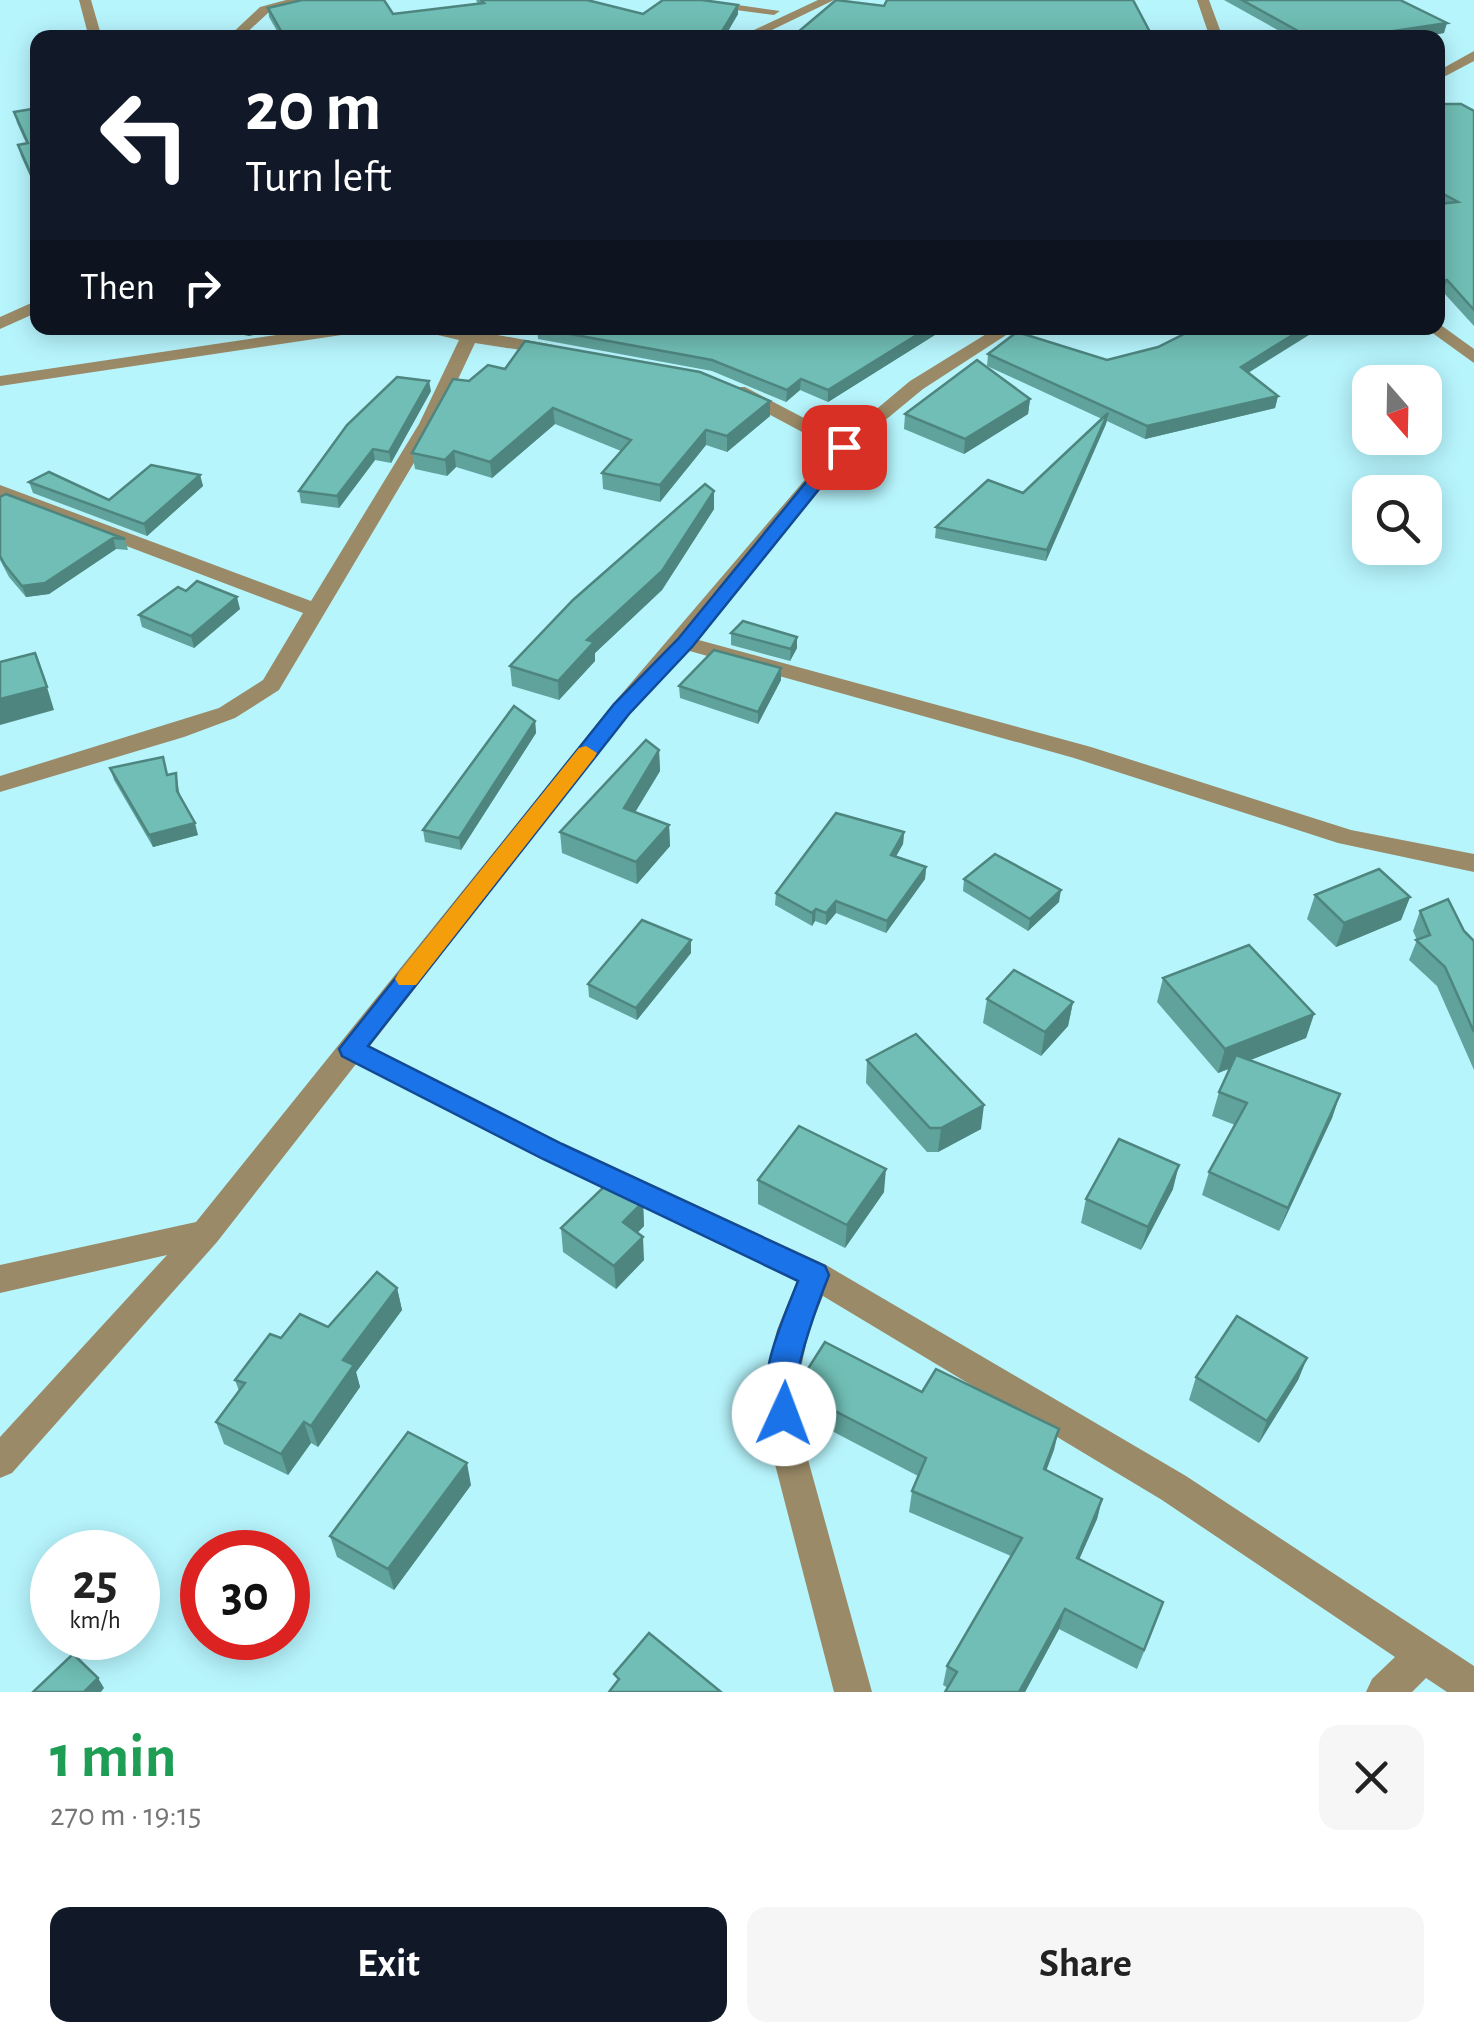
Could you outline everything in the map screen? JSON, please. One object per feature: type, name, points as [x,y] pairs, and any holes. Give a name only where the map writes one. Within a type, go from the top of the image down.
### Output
[{"type":"street","points":[[85,0],[94,30]]},
{"type":"street","points":[[242,30],[274,3],[300,0]]},
{"type":"street","points":[[667,0],[774,11],[828,0]]},
{"type":"street","points":[[1203,0],[1215,30]]},
{"type":"street","points":[[754,30],[774,11]]},
{"type":"street","points":[[1445,72],[1474,55]]},
{"type":"street","points":[[0,324],[30,309]]},
{"type":"street","points":[[1445,334],[1474,358]]},
{"type":"street","points":[[0,381],[307,335]]},
{"type":"street","points":[[0,784],[80,764],[227,713],[271,686],[480,335]]},
{"type":"street","points":[[486,335],[566,352]]},
{"type":"street","points":[[0,1462],[206,1232],[622,709],[685,643],[844,447],[903,396],[997,335]]},
{"type":"street","points":[[718,383],[762,400],[844,447]]},
{"type":"street","points":[[0,491],[317,610]]},
{"type":"street","points":[[685,643],[822,685],[1134,767],[1356,842],[1474,864]]},
{"type":"street","points":[[352,1049],[552,1151],[815,1275],[1174,1488],[1474,1688]]},
{"type":"street","points":[[0,1279],[206,1232]]},
{"type":"street","points":[[815,1275],[793,1330],[781,1382],[785,1429],[853,1692]]},
{"type":"street","points":[[1385,1692],[1422,1656]]},
{"type":"building","points":[[302,0],[384,0],[393,14],[484,3],[481,0],[587,0],[643,14],[663,0],[738,5],[723,30],[280,30],[268,8]]},
{"type":"building","points":[[836,0],[884,6],[887,0],[1133,0],[1149,30],[800,30]]},
{"type":"building","points":[[1242,0],[1400,0],[1447,23],[1401,30],[1296,30]]},
{"type":"building","points":[[1445,104],[1461,104],[1474,111],[1474,310],[1445,280],[1445,203],[1458,202],[1445,195]]},
{"type":"building","points":[[30,109],[30,172],[18,145],[28,143],[14,112]]},
{"type":"building","points":[[575,335],[917,335],[828,390],[801,379],[787,390],[712,360]]},
{"type":"building","points":[[1013,335],[1027,335],[1107,360],[1158,347],[1182,335],[1293,335],[1241,367],[1278,396],[1147,426],[988,354]]},
{"type":"building","points":[[525,341],[700,372],[770,401],[727,436],[706,430],[660,485],[602,473],[631,440],[553,408],[490,462],[454,451],[445,460],[412,453],[453,379],[469,381],[488,365],[505,369]]},
{"type":"building","points":[[977,360],[1030,399],[965,439],[905,414]]},
{"type":"building","points":[[397,377],[429,381],[389,452],[373,449],[337,496],[299,491],[347,425]]},
{"type":"building","points":[[1108,413],[1047,550],[936,527],[988,480],[1023,493]]},
{"type":"building","points":[[151,465],[200,475],[144,524],[29,482],[49,472],[109,500]]},
{"type":"building","points":[[705,484],[714,491],[662,571],[587,640],[594,642],[558,681],[510,666],[573,600]]},
{"type":"building","points":[[6,494],[125,539],[113,538],[45,583],[22,586],[0,556],[0,497]]},
{"type":"building","points":[[197,581],[237,597],[191,636],[139,615],[178,587],[186,591]]},
{"type":"building","points":[[743,621],[797,637],[791,649],[731,633]]},
{"type":"building","points":[[714,650],[781,668],[758,712],[679,686]]},
{"type":"building","points":[[35,653],[47,687],[0,699],[0,662]]},
{"type":"building","points":[[514,706],[535,721],[459,838],[423,830]]},
{"type":"building","points":[[646,740],[659,750],[624,808],[669,825],[636,862],[560,832]]},
{"type":"building","points":[[163,757],[167,775],[176,773],[177,791],[195,823],[149,835],[110,768]]},
{"type":"building","points":[[836,813],[904,832],[891,855],[926,867],[887,921],[836,901],[826,913],[816,909],[812,913],[776,893]]},
{"type":"building","points":[[995,854],[1061,890],[1030,919],[964,879]]},
{"type":"building","points":[[1379,869],[1410,897],[1344,923],[1315,895]]},
{"type":"building","points":[[1448,899],[1464,931],[1474,941],[1474,1032],[1445,967],[1416,940],[1430,935],[1420,911]]},
{"type":"building","points":[[642,920],[691,940],[636,1008],[588,984]]},
{"type":"building","points":[[1249,945],[1314,1014],[1225,1049],[1163,978]]},
{"type":"building","points":[[1014,970],[1073,1002],[1045,1032],[987,999]]},
{"type":"building","points":[[916,1034],[984,1105],[941,1128],[930,1128],[867,1060]]},
{"type":"building","points":[[1236,1055],[1340,1094],[1288,1208],[1209,1172],[1247,1103],[1219,1092]]},
{"type":"building","points":[[799,1126],[886,1169],[847,1225],[758,1180]]},
{"type":"building","points":[[1119,1139],[1179,1165],[1148,1227],[1086,1199]]},
{"type":"building","points":[[611,1180],[643,1202],[623,1222],[643,1237],[614,1266],[561,1228]]},
{"type":"building","points":[[377,1272],[397,1288],[343,1360],[354,1365],[311,1426],[304,1422],[281,1454],[216,1422],[245,1383],[235,1380],[270,1334],[281,1338],[300,1314],[328,1327]]},
{"type":"building","points":[[1237,1316],[1307,1358],[1267,1421],[1196,1377]]},
{"type":"building","points":[[825,1342],[922,1392],[936,1369],[1059,1429],[1044,1469],[1102,1499],[1077,1558],[1163,1602],[1144,1650],[1065,1609],[1019,1692],[945,1692],[957,1672],[947,1666],[1022,1538],[912,1491],[926,1458],[806,1396],[804,1375]]},
{"type":"building","points":[[408,1432],[467,1463],[388,1569],[330,1536]]},
{"type":"building","points":[[649,1633],[721,1692],[609,1692],[619,1679],[614,1674]]},
{"type":"building","points":[[67,1660],[79,1660],[98,1678],[84,1692],[33,1692]]},
{"type":"slow traffic","points":[[407,979],[586,753]]},
{"type":"route","points":[[784,1414],[781,1382],[793,1330],[815,1275],[552,1151],[352,1049],[622,709],[685,643],[844,447]]}]
